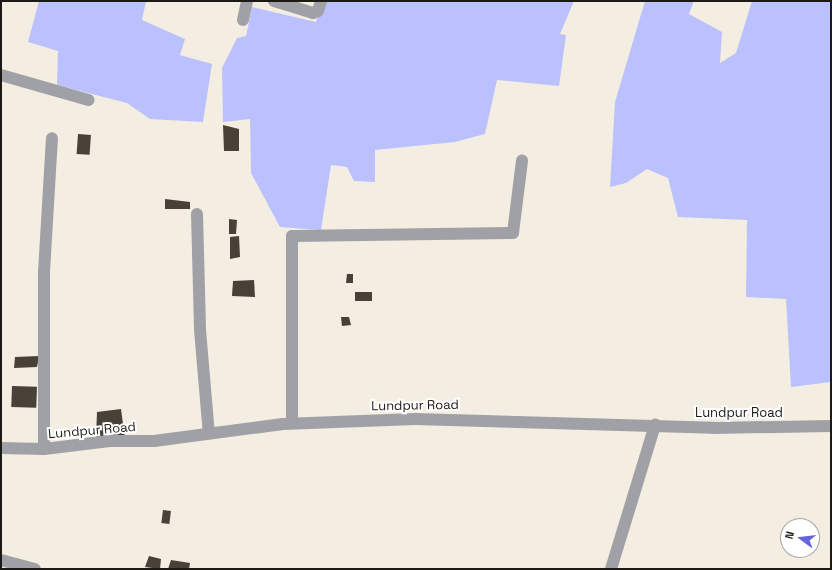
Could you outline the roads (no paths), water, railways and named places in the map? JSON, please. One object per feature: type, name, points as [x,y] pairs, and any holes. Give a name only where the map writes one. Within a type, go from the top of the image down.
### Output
[{"type":"street","points":[[243,20],[247,1]]},
{"type":"street","points":[[274,1],[313,13],[318,11],[321,1]]},
{"type":"street","points":[[1,75],[89,100]]},
{"type":"street","points":[[44,449],[44,272],[52,138]]},
{"type":"street","points":[[292,423],[292,236],[513,233],[522,161]]},
{"type":"street","points":[[197,214],[200,330],[209,434]]},
{"type":"street","name":"Lundpur Road","points":[[1,448],[44,449],[209,434],[292,423],[502,419],[655,425],[831,426]]},
{"type":"street","points":[[611,569],[655,425]]},
{"type":"street","points":[[1,560],[35,569]]},
{"type":"water","points":[[39,1],[146,1],[142,20],[185,39],[180,55],[212,64],[203,122],[150,119],[127,103],[57,85],[58,51],[28,42]]},
{"type":"water","points":[[323,1],[574,1],[560,34],[566,35],[559,86],[497,80],[485,134],[455,142],[375,150],[375,182],[354,181],[347,167],[331,165],[321,230],[280,227],[251,173],[250,119],[223,122],[222,68],[237,38],[246,36],[252,7],[316,22]]},
{"type":"water","points":[[645,1],[694,1],[689,14],[722,32],[720,63],[736,53],[752,1],[831,1],[831,382],[791,387],[786,299],[746,297],[747,220],[678,217],[668,178],[647,169],[626,183],[610,187],[615,102]]}]
